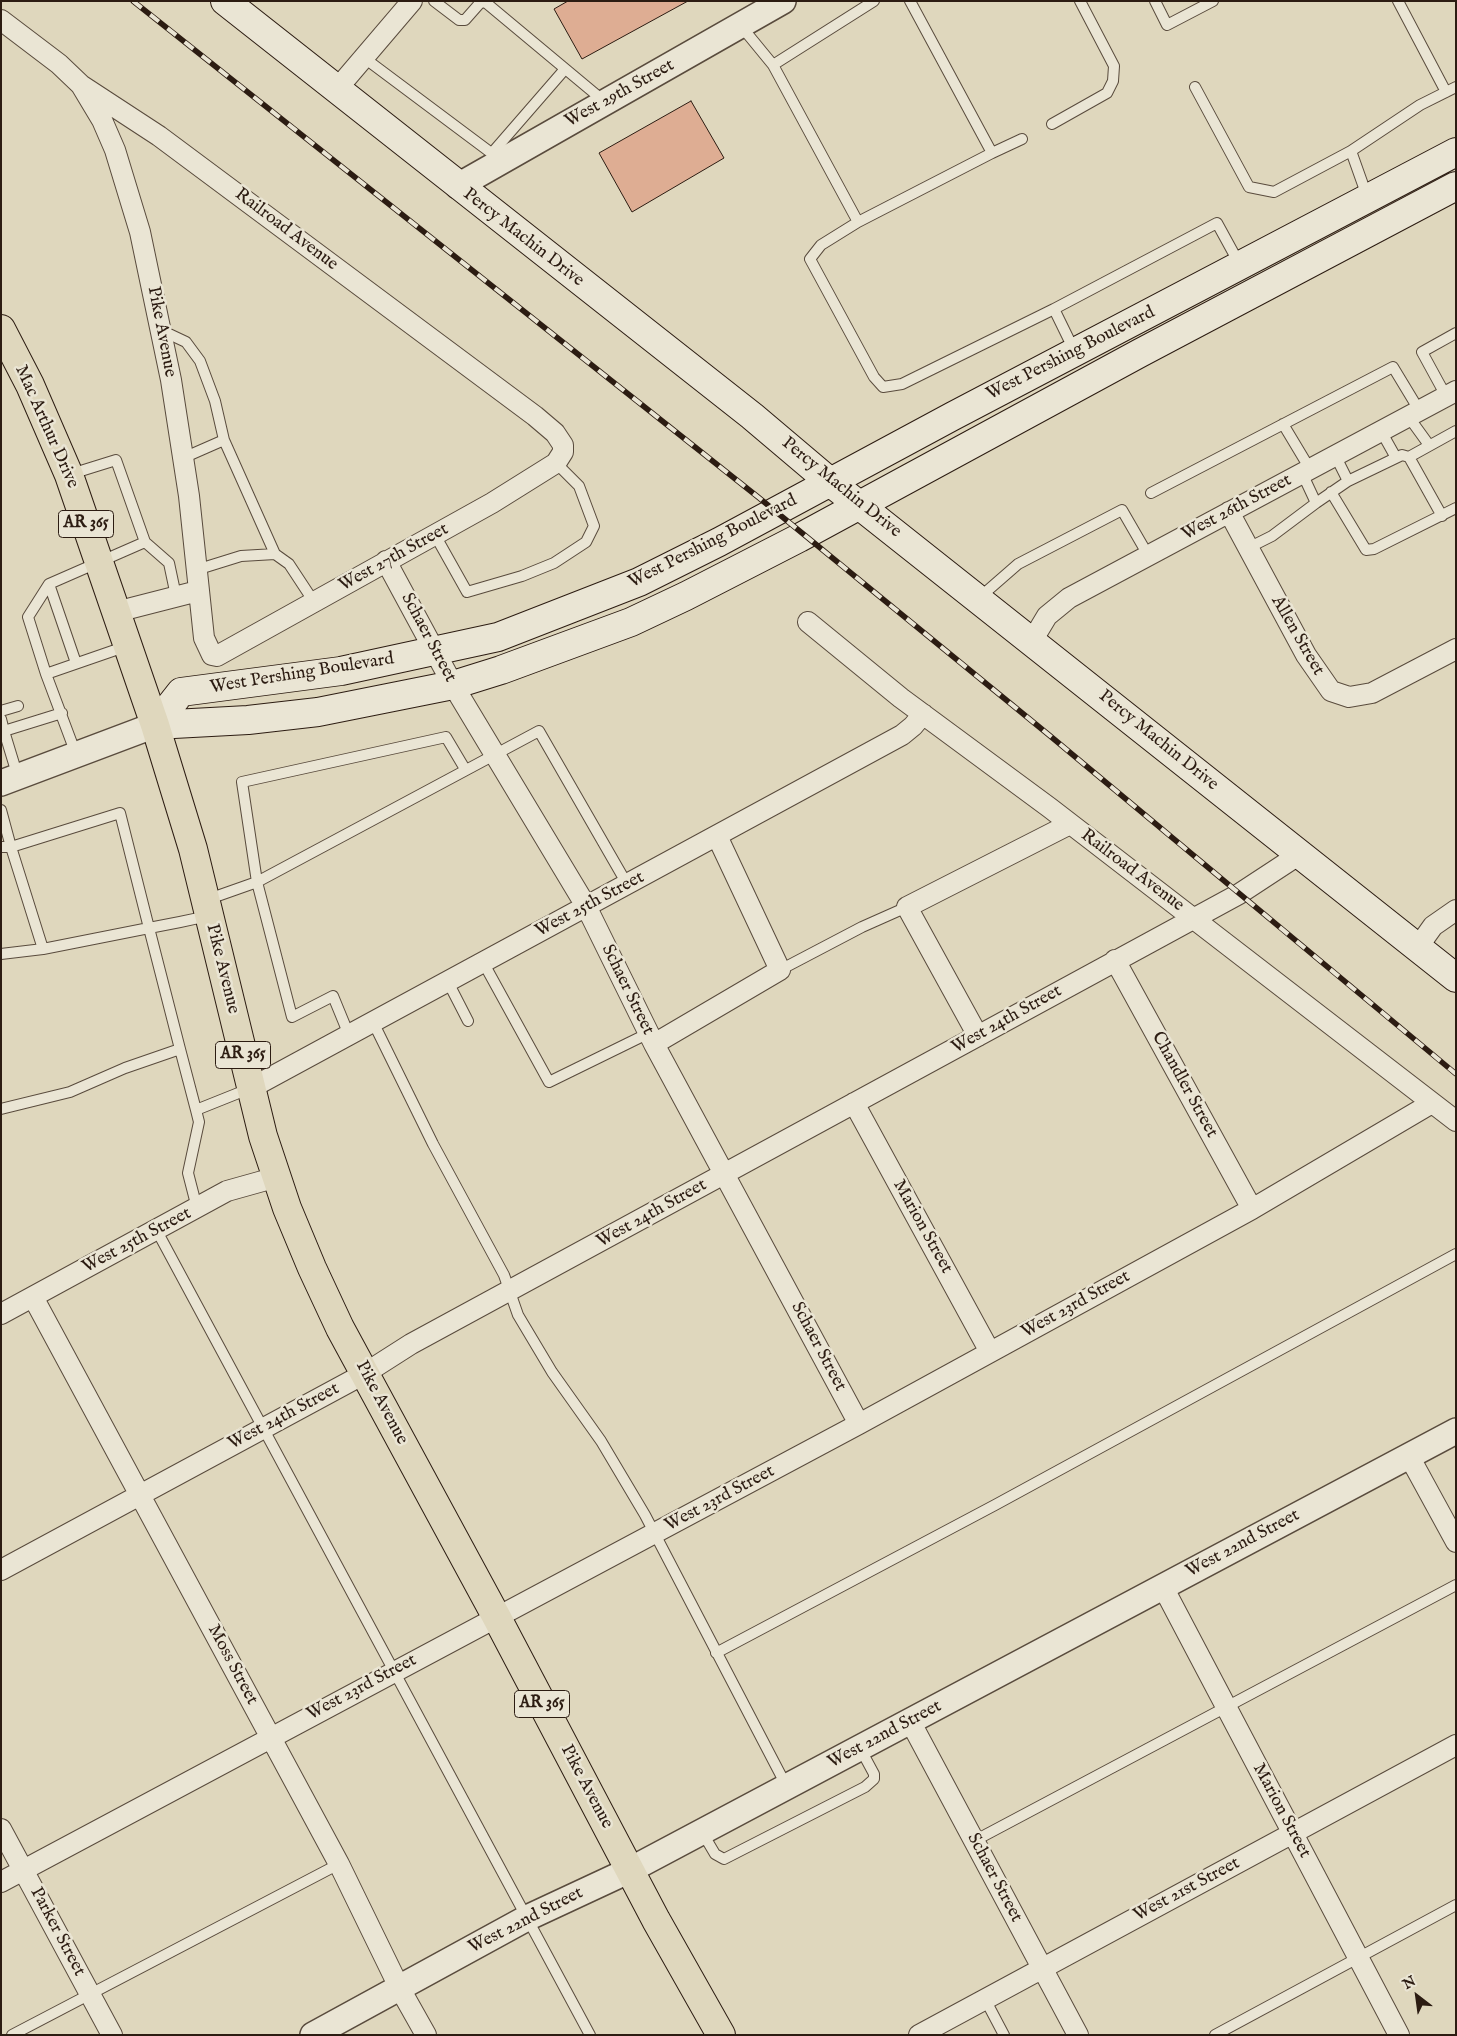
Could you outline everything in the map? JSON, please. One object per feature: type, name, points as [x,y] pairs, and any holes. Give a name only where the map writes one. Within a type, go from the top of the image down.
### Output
[{"type":"main road","name":"Percy Machin Drive","points":[[225,1],[752,416],[830,482],[979,598],[1456,978]]},
{"type":"main road","name":"West Pershing Boulevard","points":[[155,725],[181,692],[341,671],[498,637],[640,582],[1456,152]]},
{"type":"main road","name":"West Pershing Boulevard","points":[[155,725],[248,720],[318,712],[452,684],[501,670],[631,622],[686,596],[943,462],[1140,353],[1456,186]]},
{"type":"main road","name":"Mac Arthur Drive","points":[[1,329],[30,385],[70,474],[98,562],[155,725]]},
{"type":"main road","name":"Pike Avenue","points":[[155,725],[188,832],[263,1136],[312,1268],[364,1374],[496,1616],[630,1870],[721,2035]]},
{"type":"street","points":[[337,89],[412,1]]},
{"type":"street","name":"West 29th Street","points":[[458,186],[497,157],[606,102],[783,1]]},
{"type":"street","name":"Railroad Avenue","points":[[2,21],[59,64],[81,85],[158,136],[535,416],[555,433],[559,454]]},
{"type":"street","name":"Pike Avenue","points":[[81,85],[102,120],[123,174],[140,232],[162,334],[183,458],[204,638],[212,655]]},
{"type":"street","name":"West 26th Street","points":[[1032,642],[1047,616],[1069,598],[1451,393]]},
{"type":"street","name":"West 27th Street","points":[[212,655],[218,656],[492,503],[559,454]]},
{"type":"street","name":"Allen Street","points":[[1229,512],[1306,655],[1331,691],[1349,697],[1372,693],[1456,649]]},
{"type":"street","name":"Schaer Street","points":[[386,561],[452,684],[586,906],[651,1038],[726,1174],[859,1424]]},
{"type":"street","points":[[116,612],[198,591]]},
{"type":"street","name":"Railroad Avenue","points":[[808,622],[923,714],[1194,918],[1456,1121]]},
{"type":"street","name":"West 25th Street","points":[[251,1088],[902,735],[923,714]]},
{"type":"street","name":"West Pershing Boulevard","points":[[10,781],[155,725]]},
{"type":"street","points":[[978,1036],[907,907],[1070,824]]},
{"type":"street","points":[[651,1038],[780,970],[717,836]]},
{"type":"street","name":"West 24th Street","points":[[1,1570],[364,1374],[411,1344],[510,1292],[1239,894],[1300,854]]},
{"type":"street","points":[[1418,947],[1433,926],[1456,910]]},
{"type":"street","name":"Chandler Street","points":[[1115,960],[1252,1209]]},
{"type":"street","name":"Marion Street","points":[[854,1103],[990,1352]]},
{"type":"street","name":"West 23rd Street","points":[[1,1882],[496,1616],[655,1534],[859,1424],[1252,1209],[1432,1103]]},
{"type":"street","name":"West 25th Street","points":[[1,1314],[227,1191],[277,1178]]},
{"type":"street","name":"Moss Street","points":[[33,1296],[339,1864],[399,1987],[426,2035]]},
{"type":"street","name":"West 22nd Street","points":[[313,2035],[527,1918],[630,1870],[1456,1431]]},
{"type":"street","points":[[1409,1456],[1456,1542]]},
{"type":"street","name":"Marion Street","points":[[1164,1586],[1399,2035]]},
{"type":"street","name":"Schaer Street","points":[[910,1721],[1078,2035]]},
{"type":"street","name":"West 21st Street","points":[[919,2035],[1456,1745]]},
{"type":"street","name":"Parker Street","points":[[1,1829],[112,2035]]},
{"type":"lane","points":[[434,1],[458,20],[465,20],[480,3],[485,2],[606,102]]},
{"type":"lane","points":[[773,65],[874,1]]},
{"type":"lane","points":[[910,1],[992,154]]},
{"type":"lane","points":[[1052,124],[1107,93],[1113,80],[1114,66],[1080,1]]},
{"type":"lane","points":[[1155,1],[1167,25],[1213,1]]},
{"type":"lane","points":[[1195,87],[1249,187],[1274,192],[1351,151],[1420,105],[1451,90],[1398,1]]},
{"type":"lane","points":[[741,25],[773,65],[858,222]]},
{"type":"lane","points":[[363,57],[497,157],[565,69]]},
{"type":"lane","points":[[1022,140],[858,222],[821,245],[810,259],[874,377],[883,387],[902,384],[1054,309],[1217,223],[1240,266]]},
{"type":"lane","points":[[1351,151],[1362,187],[1368,198]]},
{"type":"lane","points":[[1054,309],[1076,353]]},
{"type":"lane","points":[[162,334],[169,334],[186,342],[200,361],[216,401],[224,440],[275,554],[289,564],[314,602]]},
{"type":"lane","points":[[1451,393],[1422,352],[1456,334]]},
{"type":"lane","points":[[1151,493],[1393,366],[1429,445]]},
{"type":"lane","points":[[1283,424],[1306,471],[1316,503]]},
{"type":"lane","points":[[1381,431],[1395,456]]},
{"type":"lane","points":[[1248,548],[1272,536],[1348,481],[1395,456],[1409,457],[1456,431]]},
{"type":"lane","points":[[183,458],[224,440]]},
{"type":"lane","points":[[434,535],[467,592],[522,576],[554,563],[586,542],[594,526],[579,486],[559,454]]},
{"type":"lane","points":[[1335,455],[1348,481]]},
{"type":"lane","points":[[1409,457],[1442,516]]},
{"type":"lane","points":[[70,474],[116,460],[145,542],[169,563],[176,596]]},
{"type":"lane","points":[[1331,492],[1366,550],[1374,549],[1456,508]]},
{"type":"lane","points":[[979,598],[1018,564],[1122,510],[1148,556]]},
{"type":"lane","points":[[77,755],[62,713],[49,694],[46,674],[28,617],[49,584],[145,542]]},
{"type":"lane","points":[[196,570],[241,556],[275,554]]},
{"type":"lane","points":[[49,584],[76,663]]},
{"type":"lane","points":[[46,674],[128,645]]},
{"type":"lane","points":[[1,711],[18,706]]},
{"type":"lane","points":[[3,732],[62,713]]},
{"type":"lane","points":[[1,719],[10,781]]},
{"type":"lane","points":[[1,954],[43,949],[149,928],[207,908],[538,731],[627,884]]},
{"type":"lane","points":[[349,1036],[333,996],[292,1017],[257,882],[242,782],[446,737],[465,769]]},
{"type":"lane","points":[[1,810],[6,847],[43,949]]},
{"type":"lane","points":[[6,847],[120,813],[199,1122],[188,1173],[197,1208]]},
{"type":"lane","points":[[780,970],[907,907]]},
{"type":"lane","points":[[483,962],[549,1082],[651,1038]]},
{"type":"lane","points":[[448,982],[468,1021]]},
{"type":"lane","points":[[373,1022],[433,1144],[504,1274],[518,1316],[552,1372],[601,1442],[655,1534],[787,1787]]},
{"type":"lane","points":[[1,1109],[70,1092],[125,1068],[180,1049]]},
{"type":"lane","points":[[196,1110],[251,1088]]},
{"type":"lane","points":[[156,1231],[590,2035]]},
{"type":"lane","points":[[716,1653],[994,1506],[1456,1254]]},
{"type":"lane","points":[[974,1841],[1456,1585]]},
{"type":"lane","points":[[702,1832],[715,1854],[724,1859],[865,1787],[874,1779],[874,1774],[860,1748]]},
{"type":"lane","points":[[12,2035],[339,1864]]},
{"type":"lane","points":[[1215,2035],[1456,1905]]},
{"type":"lane","points":[[985,1999],[1002,2034]]},
{"type":"building","points":[[568,1],[688,1],[582,59],[554,9]]},
{"type":"building","points":[[691,101],[724,158],[632,212],[599,153]]},
{"type":"railway","points":[[133,1],[758,497],[1049,735],[1456,1074]]}]
